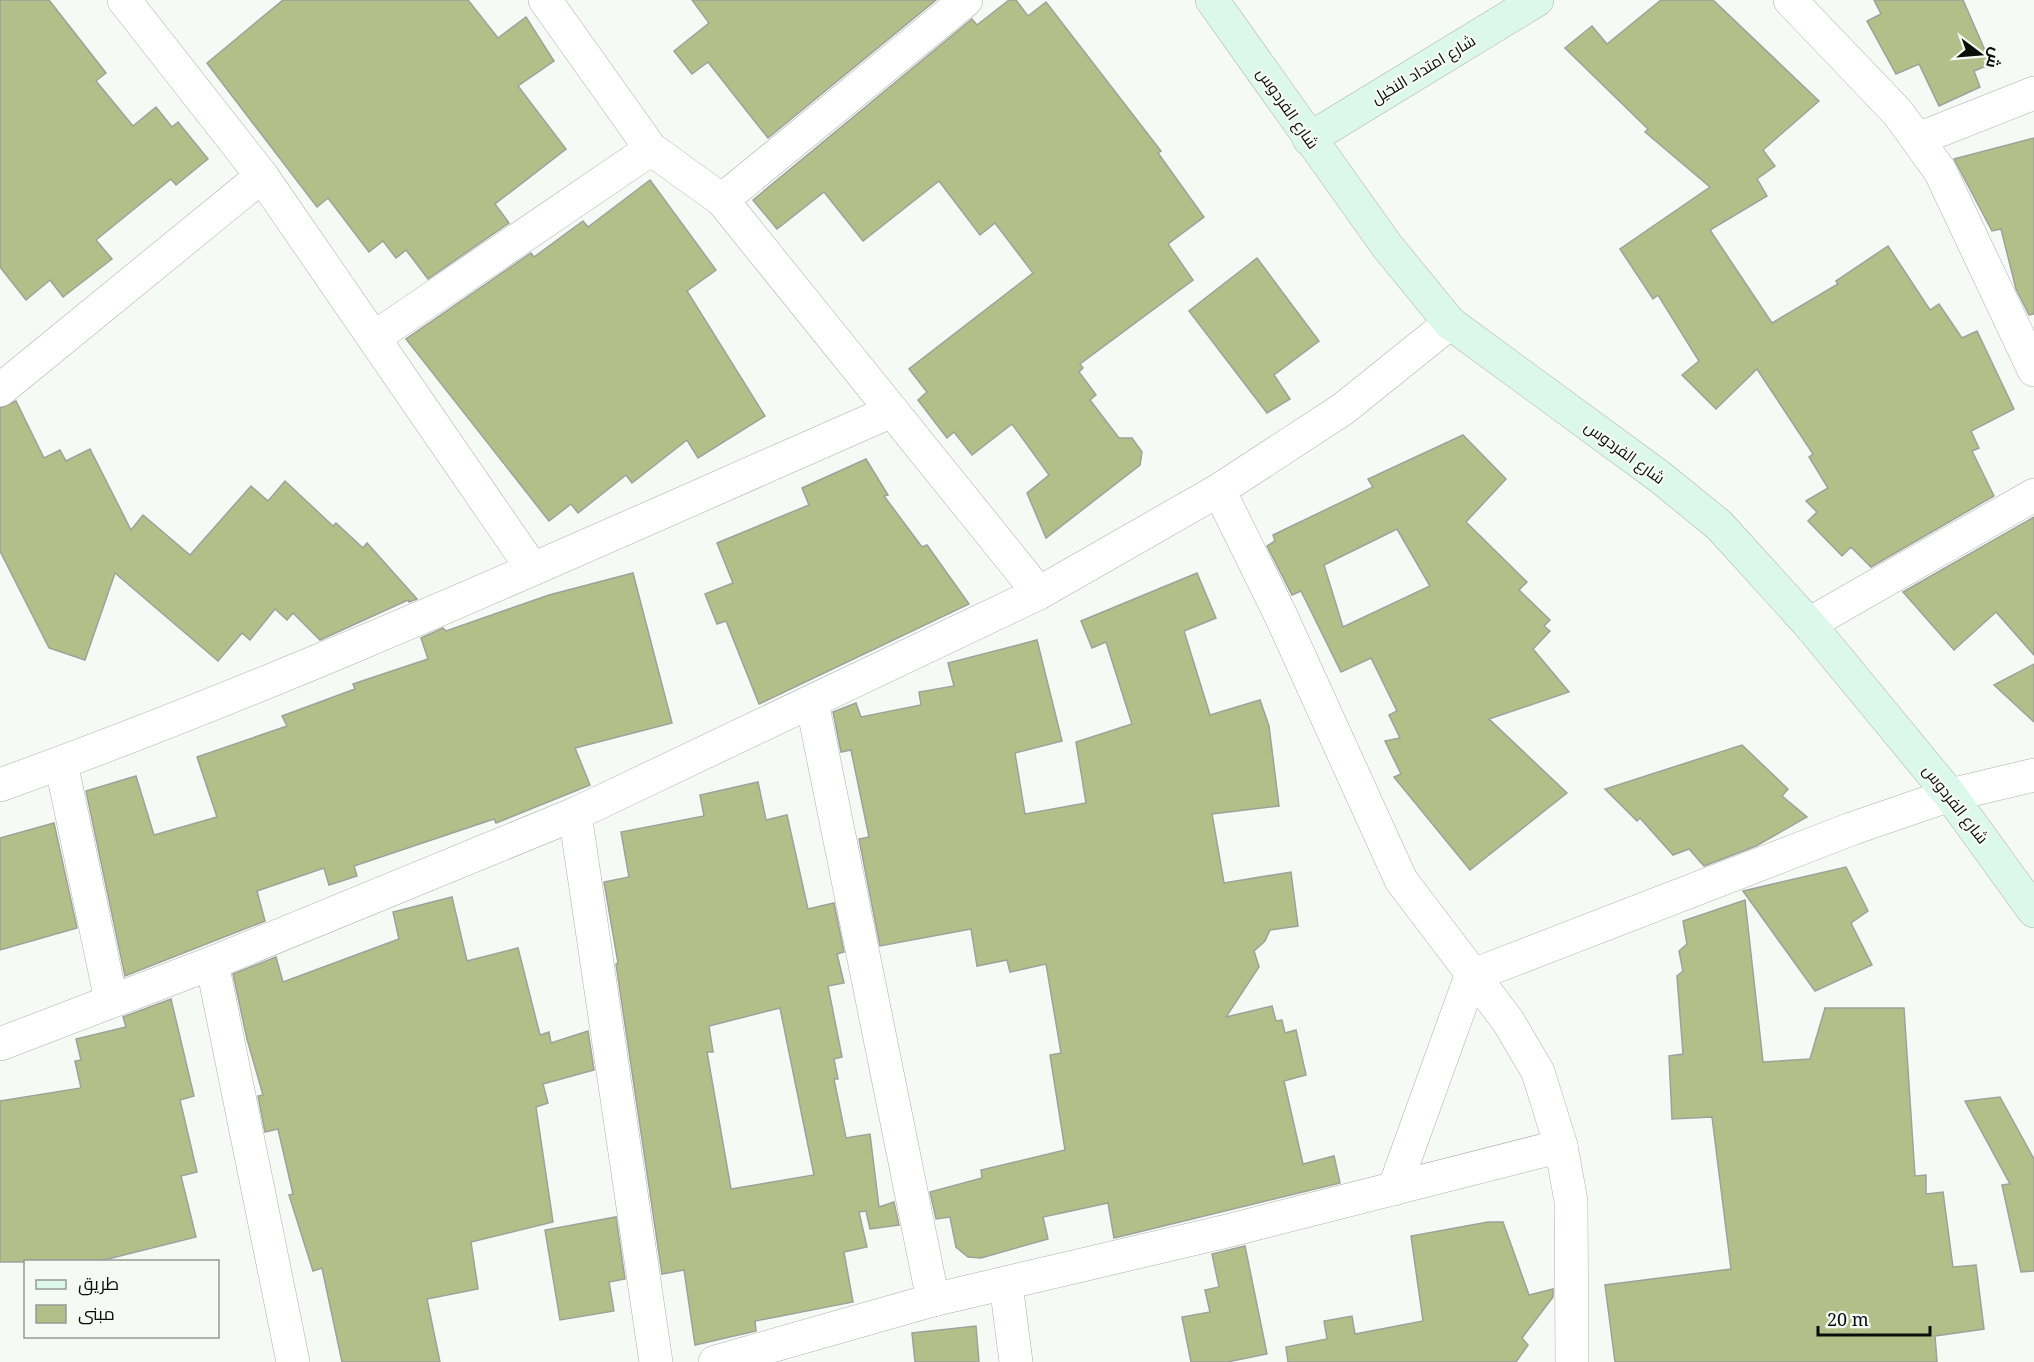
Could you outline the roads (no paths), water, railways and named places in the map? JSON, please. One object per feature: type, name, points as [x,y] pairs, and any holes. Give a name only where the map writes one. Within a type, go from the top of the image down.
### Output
[{"type":"street","points":[[124,0],[262,176],[532,568]]},
{"type":"street","points":[[545,0],[651,150],[722,200],[1039,593]]},
{"type":"street","points":[[722,200],[966,0]]},
{"type":"street","name":"شارع الفردوس","points":[[1212,0],[1387,246],[1450,323],[1660,477],[1719,525],[1809,624],[1950,795],[2034,911]]},
{"type":"street","name":"شارع امتداد النخيل","points":[[1309,139],[1537,0]]},
{"type":"street","points":[[1790,0],[1898,113],[1940,171],[2034,370]]},
{"type":"street","points":[[1918,139],[2034,93]]},
{"type":"street","points":[[375,337],[651,150]]},
{"type":"street","points":[[0,390],[262,176]]},
{"type":"street","points":[[0,1044],[212,963],[575,814],[1039,593],[1219,490],[1343,409],[1450,323]]},
{"type":"street","points":[[0,785],[61,763],[385,633],[892,411]]},
{"type":"street","points":[[1219,490],[1282,618],[1401,880],[1508,1021],[1538,1072],[1561,1146],[1571,1200],[1572,1362]]},
{"type":"street","points":[[1809,624],[2034,495]]},
{"type":"street","points":[[812,702],[933,1300]]},
{"type":"street","points":[[61,763],[111,1000]]},
{"type":"street","points":[[1394,1189],[1471,975],[1840,833],[1950,795],[2034,775]]},
{"type":"street","points":[[575,814],[656,1362]]},
{"type":"street","points":[[212,963],[293,1362]]},
{"type":"street","points":[[715,1362],[933,1300],[1394,1189],[1561,1146]]},
{"type":"street","points":[[1006,1284],[1016,1362]]}]
